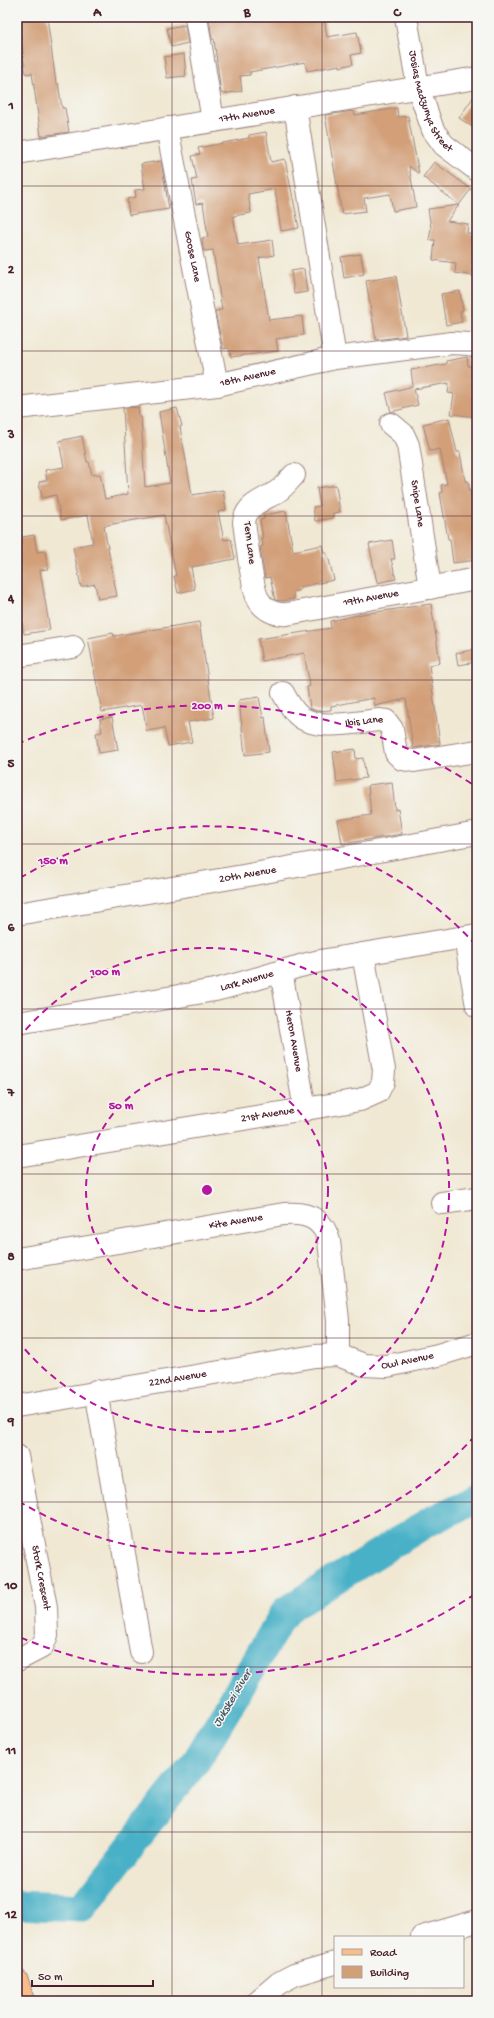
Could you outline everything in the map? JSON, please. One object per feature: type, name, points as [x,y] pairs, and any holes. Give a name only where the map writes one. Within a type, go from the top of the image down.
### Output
[{"type":"main road","points":[[17,1982],[23,2001]]},
{"type":"street","points":[[196,17],[213,121]]},
{"type":"street","name":"Josias Madzunya Street","points":[[406,17],[418,86],[436,137],[448,149],[477,170]]},
{"type":"street","name":"17th Avenue","points":[[17,153],[418,86],[477,78]]},
{"type":"street","points":[[295,107],[335,358]]},
{"type":"street","name":"Goose Lane","points":[[167,128],[217,385]]},
{"type":"street","name":"18th Avenue","points":[[17,408],[217,385],[335,358],[452,343],[477,346]]},
{"type":"street","name":"Snipe Lane","points":[[391,424],[403,434],[408,445],[430,588]]},
{"type":"street","name":"Tern Lane","points":[[265,608],[256,594],[245,526],[245,517],[252,506],[279,490],[294,475]]},
{"type":"street","name":"19th Avenue","points":[[265,608],[282,614],[477,579]]},
{"type":"street","points":[[17,656],[73,647]]},
{"type":"street","name":"Ibis Lane","points":[[283,693],[296,713],[311,722],[326,724],[379,720],[386,721],[392,729],[396,753],[406,760],[414,761],[477,751]]},
{"type":"street","name":"20th Avenue","points":[[17,914],[243,876],[477,833]]},
{"type":"street","points":[[471,937],[477,1006]]},
{"type":"street","name":"Lark Avenue","points":[[17,1023],[214,990],[246,983],[281,971],[320,961],[471,937]]},
{"type":"street","name":"21st Avenue","points":[[17,1156],[305,1110],[360,1100],[375,1095],[381,1086],[384,1070],[363,954]]},
{"type":"street","name":"Heron Avenue","points":[[281,971],[305,1110]]},
{"type":"street","points":[[442,1203],[477,1198]]},
{"type":"street","name":"Kite Avenue","points":[[17,1259],[284,1214],[301,1214],[312,1217],[320,1222],[329,1241],[338,1320],[338,1355]]},
{"type":"street","name":"Owl Avenue","points":[[338,1355],[364,1365],[387,1366],[438,1355],[477,1343]]},
{"type":"street","name":"22nd Avenue","points":[[17,1406],[96,1391],[315,1356],[338,1355]]},
{"type":"street","points":[[96,1391],[141,1652]]},
{"type":"street","name":"Stork Crescent","points":[[17,1456],[45,1600],[48,1627],[42,1647],[17,1660]]},
{"type":"street","points":[[425,1936],[477,1921]]},
{"type":"street","points":[[258,2001],[279,1983],[294,1975],[334,1963]]},
{"type":"building","points":[[18,17],[47,17],[56,83],[58,83],[62,108],[65,108],[69,132],[41,136],[32,73],[26,74]]},
{"type":"building","points":[[209,17],[324,17],[327,37],[357,32],[361,53],[351,55],[353,64],[340,67],[340,65],[307,71],[305,62],[250,72],[250,75],[240,76],[242,91],[223,94],[221,93],[214,39],[212,39]]},
{"type":"building","points":[[185,25],[188,43],[171,47],[167,28]]},
{"type":"building","points":[[184,54],[186,76],[167,78],[164,57]]},
{"type":"building","points":[[477,92],[477,130],[459,118]]},
{"type":"building","points":[[397,108],[398,117],[408,116],[419,174],[409,166],[416,207],[393,211],[390,194],[364,198],[366,211],[342,214],[325,115],[354,111],[355,115]]},
{"type":"building","points":[[266,132],[271,162],[285,159],[299,228],[281,231],[275,189],[248,194],[251,213],[233,216],[238,245],[272,240],[274,255],[259,258],[269,320],[302,316],[304,335],[276,339],[278,351],[231,357],[229,348],[223,349],[215,311],[222,310],[213,250],[204,251],[203,248],[202,238],[208,237],[203,203],[196,204],[192,180],[197,179],[192,156],[200,154],[198,148],[249,138],[249,135]]},
{"type":"building","points":[[161,161],[169,209],[129,215],[127,199],[136,197],[135,190],[145,189],[141,164]]},
{"type":"building","points":[[434,162],[471,189],[459,205],[423,177]]},
{"type":"building","points":[[459,205],[447,221],[468,224],[467,233],[477,234],[474,276],[455,273],[456,263],[433,260],[435,240],[429,240],[431,228],[428,209]]},
{"type":"building","points":[[361,254],[364,274],[344,278],[341,257]]},
{"type":"building","points":[[304,269],[307,292],[294,294],[291,271]]},
{"type":"building","points":[[396,276],[406,336],[376,340],[366,281]]},
{"type":"building","points":[[460,291],[463,311],[460,311],[462,322],[446,325],[441,294]]},
{"type":"building","points":[[467,357],[468,366],[471,366],[474,382],[477,380],[477,417],[451,414],[454,394],[448,393],[449,383],[414,389],[418,405],[391,412],[386,393],[413,386],[411,370],[446,364],[446,361]]},
{"type":"building","points":[[138,407],[139,417],[141,417],[145,487],[170,483],[159,412],[177,408],[182,426],[180,427],[192,495],[223,490],[226,510],[218,512],[224,540],[231,539],[235,559],[191,567],[195,589],[178,593],[164,515],[107,525],[104,527],[117,596],[98,599],[95,584],[81,587],[73,547],[93,543],[88,515],[61,520],[56,495],[42,498],[39,482],[47,480],[45,470],[64,467],[59,441],[82,436],[87,462],[89,462],[92,475],[100,474],[105,499],[128,494],[123,408]]},
{"type":"building","points":[[449,418],[457,452],[460,452],[465,481],[468,481],[473,508],[475,507],[477,517],[477,560],[453,563],[450,539],[448,539],[440,493],[442,492],[441,485],[447,484],[440,449],[430,451],[423,424]]},
{"type":"building","points":[[336,485],[340,512],[333,513],[333,518],[315,521],[313,507],[320,506],[317,488]]},
{"type":"building","points":[[286,511],[293,551],[322,545],[324,553],[326,552],[329,560],[334,580],[300,587],[300,590],[293,592],[294,599],[282,601],[275,600],[270,577],[265,578],[260,547],[263,546],[261,538],[263,537],[260,520],[264,519],[264,515]]},
{"type":"building","points":[[34,535],[37,552],[45,551],[48,569],[40,570],[50,630],[24,634],[22,622],[17,622],[17,538]]},
{"type":"building","points":[[392,540],[395,559],[391,559],[396,579],[377,583],[369,544]]},
{"type":"building","points":[[431,604],[440,663],[429,665],[440,744],[413,748],[406,699],[375,706],[374,698],[331,706],[331,710],[317,711],[310,708],[307,687],[310,686],[304,653],[262,661],[258,639],[331,628],[330,621],[362,614]]},
{"type":"building","points":[[199,622],[214,718],[188,722],[192,742],[168,746],[164,728],[147,731],[142,705],[102,712],[88,638],[113,633],[114,636]]},
{"type":"building","points":[[477,649],[477,662],[458,665],[456,653]]},
{"type":"building","points":[[259,697],[263,718],[265,717],[269,752],[245,755],[239,700]]},
{"type":"building","points":[[112,717],[118,750],[99,753],[96,733],[102,732],[100,719]]},
{"type":"building","points":[[355,749],[356,759],[363,758],[366,778],[337,782],[333,752]]},
{"type":"building","points":[[392,782],[395,810],[398,809],[402,834],[342,844],[338,820],[371,815],[368,785]]},
{"type":"waterway","name":"Jukskei River","points":[[17,1905],[82,1908],[197,1760],[286,1610],[430,1521],[477,1499]]}]
